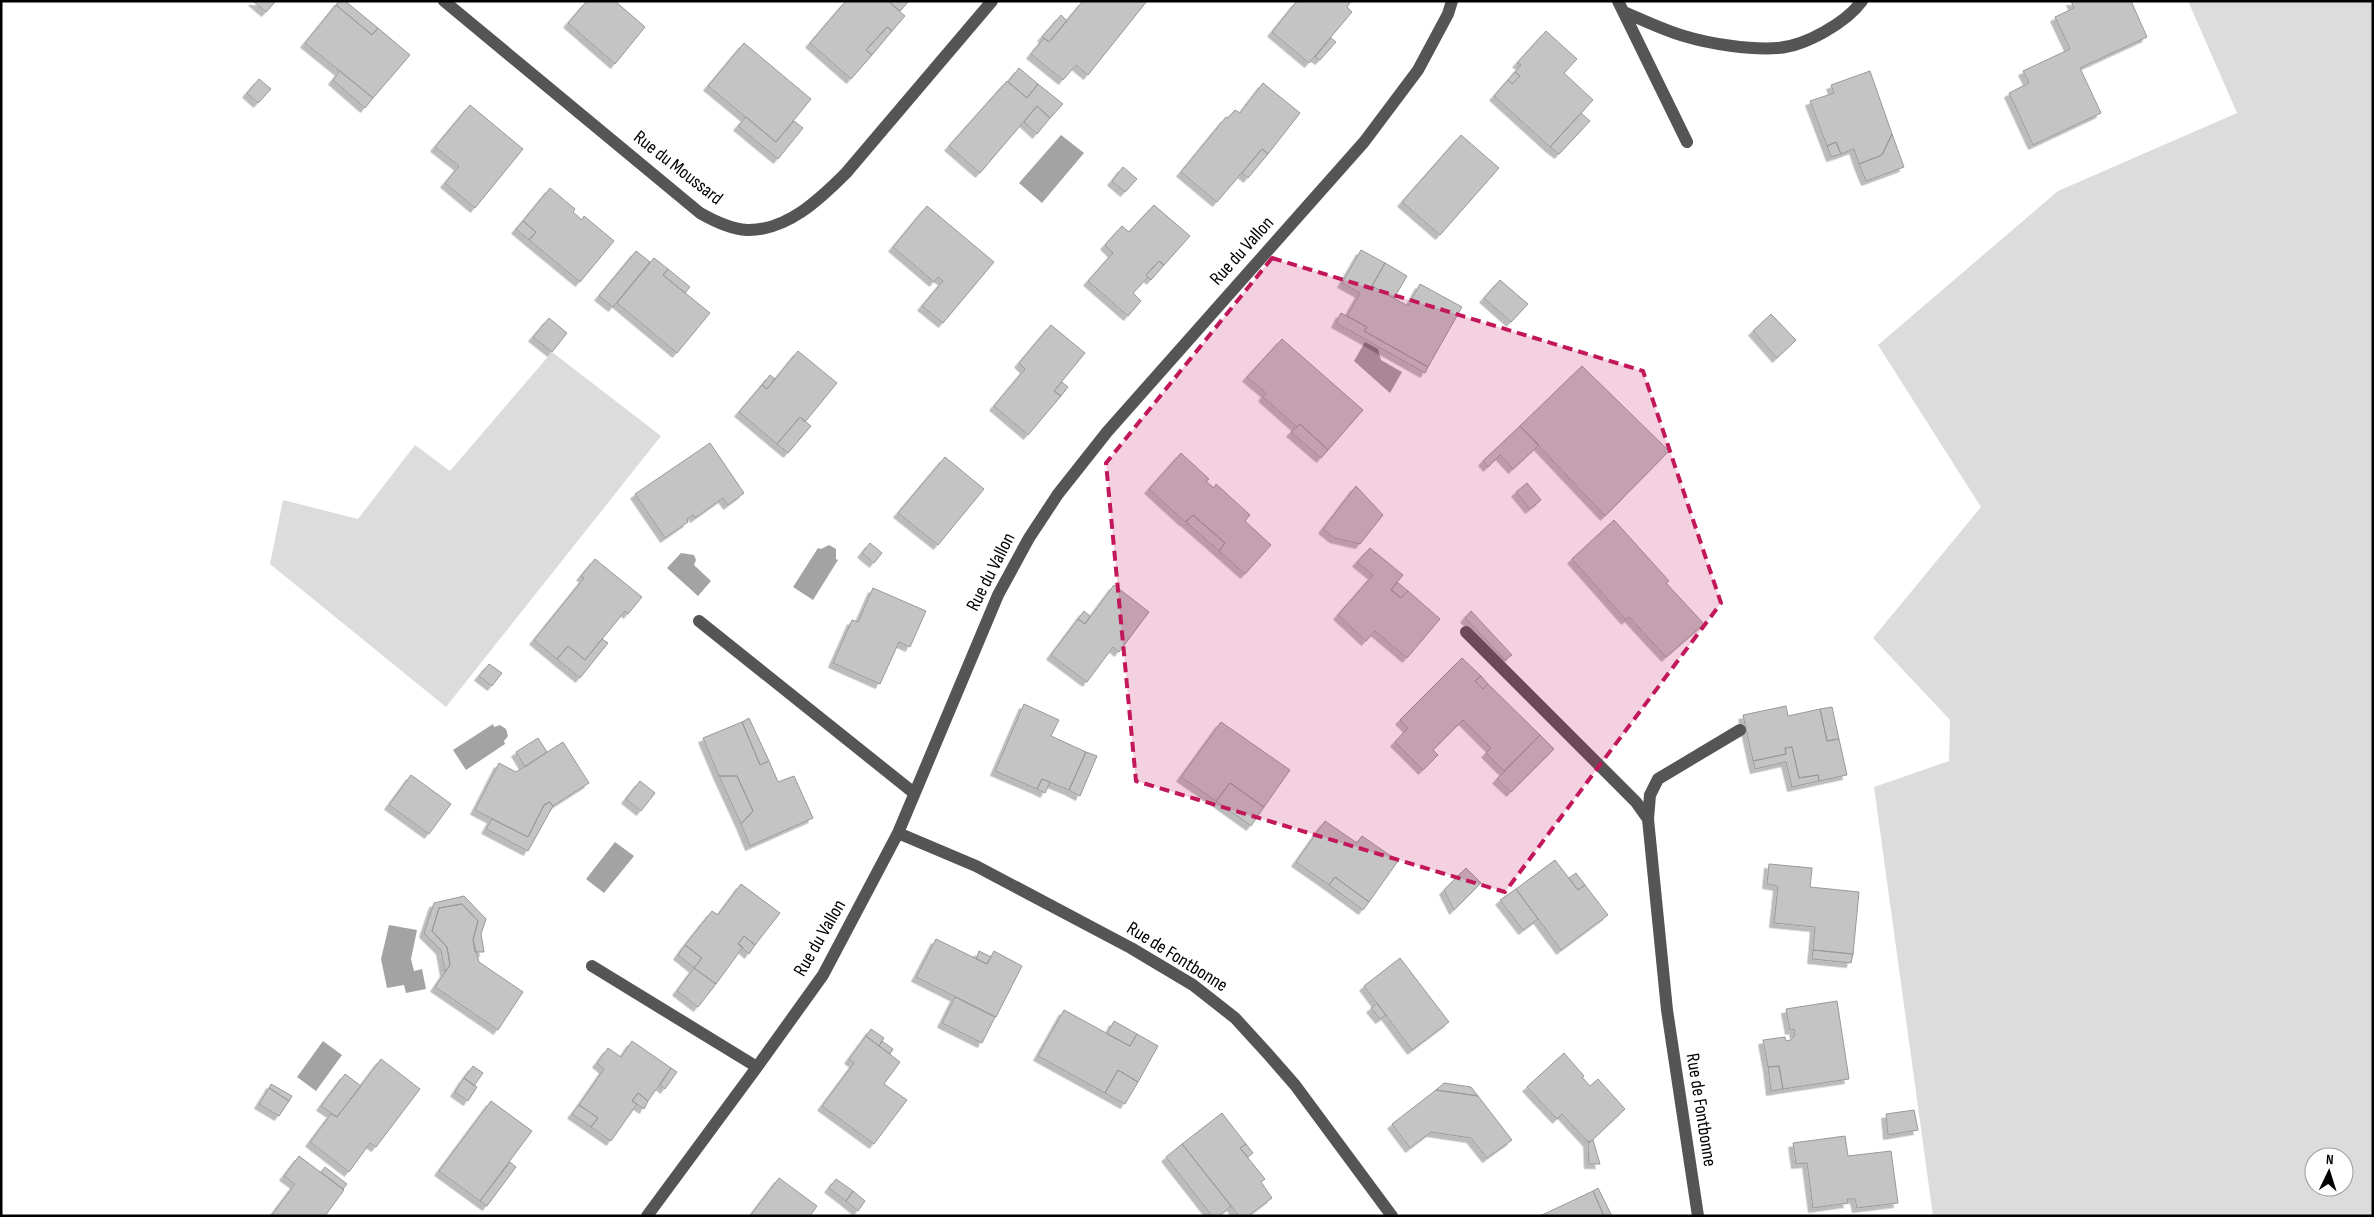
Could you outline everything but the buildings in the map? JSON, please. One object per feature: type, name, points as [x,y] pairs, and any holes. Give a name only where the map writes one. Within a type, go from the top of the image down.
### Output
[{"type":"street","name":"Rue du Moussard","points":[[444,1],[700,213],[722,225],[747,230],[776,225],[800,213],[827,192],[846,173],[992,1]]},
{"type":"street","name":"Rue du Vallon","points":[[647,1216],[757,1068],[823,974],[898,833],[998,596],[1029,538],[1058,494],[1107,432],[1364,142],[1418,70],[1448,14],[1452,1]]},
{"type":"street","points":[[1621,6],[1684,36],[1740,47],[1779,48],[1822,34],[1854,12],[1862,1]]},
{"type":"street","points":[[1621,6],[1687,142]]},
{"type":"street","points":[[699,621],[914,793]]},
{"type":"street","points":[[1466,632],[1636,802],[1648,819]]},
{"type":"street","name":"Rue de Fontbonne","points":[[1698,1216],[1666,1010],[1648,819],[1650,795],[1658,779],[1740,730]]},
{"type":"street","name":"Rue de Fontbonne","points":[[898,833],[976,866],[1131,948],[1193,985],[1234,1018],[1267,1053],[1294,1085],[1392,1216]]},
{"type":"street","points":[[592,966],[757,1068]]},
{"type":"highlighted area","points":[[1272,258],[1643,371],[1721,603],[1505,892],[1136,781],[1106,463]]},
{"type":"shaded area","points":[[2188,1],[2373,1],[2373,1216],[1933,1216],[1874,787],[1949,761],[1950,720],[1873,638],[1981,507],[1878,345],[2058,191],[2237,113]]},
{"type":"shaded area","points":[[1061,135],[1084,153],[1042,203],[1019,183]]},
{"type":"shaded area","points":[[1365,342],[1378,349],[1381,360],[1402,372],[1390,393],[1354,361]]},
{"type":"shaded area","points":[[552,352],[661,436],[446,707],[270,564],[283,500],[358,519],[415,445],[450,471]]},
{"type":"shaded area","points":[[829,545],[836,549],[836,559],[838,560],[813,600],[793,587],[818,548],[821,549]]},
{"type":"shaded area","points":[[681,553],[694,555],[696,560],[694,565],[711,581],[698,596],[667,568]]},
{"type":"shaded area","points":[[493,724],[494,727],[500,725],[506,729],[508,736],[504,741],[505,744],[466,770],[453,750]]},
{"type":"shaded area","points":[[615,842],[634,856],[604,893],[586,879]]},
{"type":"shaded area","points":[[389,925],[417,930],[411,959],[414,971],[422,969],[426,989],[406,993],[404,985],[387,988],[381,959]]},
{"type":"shaded area","points":[[323,1041],[342,1055],[316,1091],[297,1077]]}]
